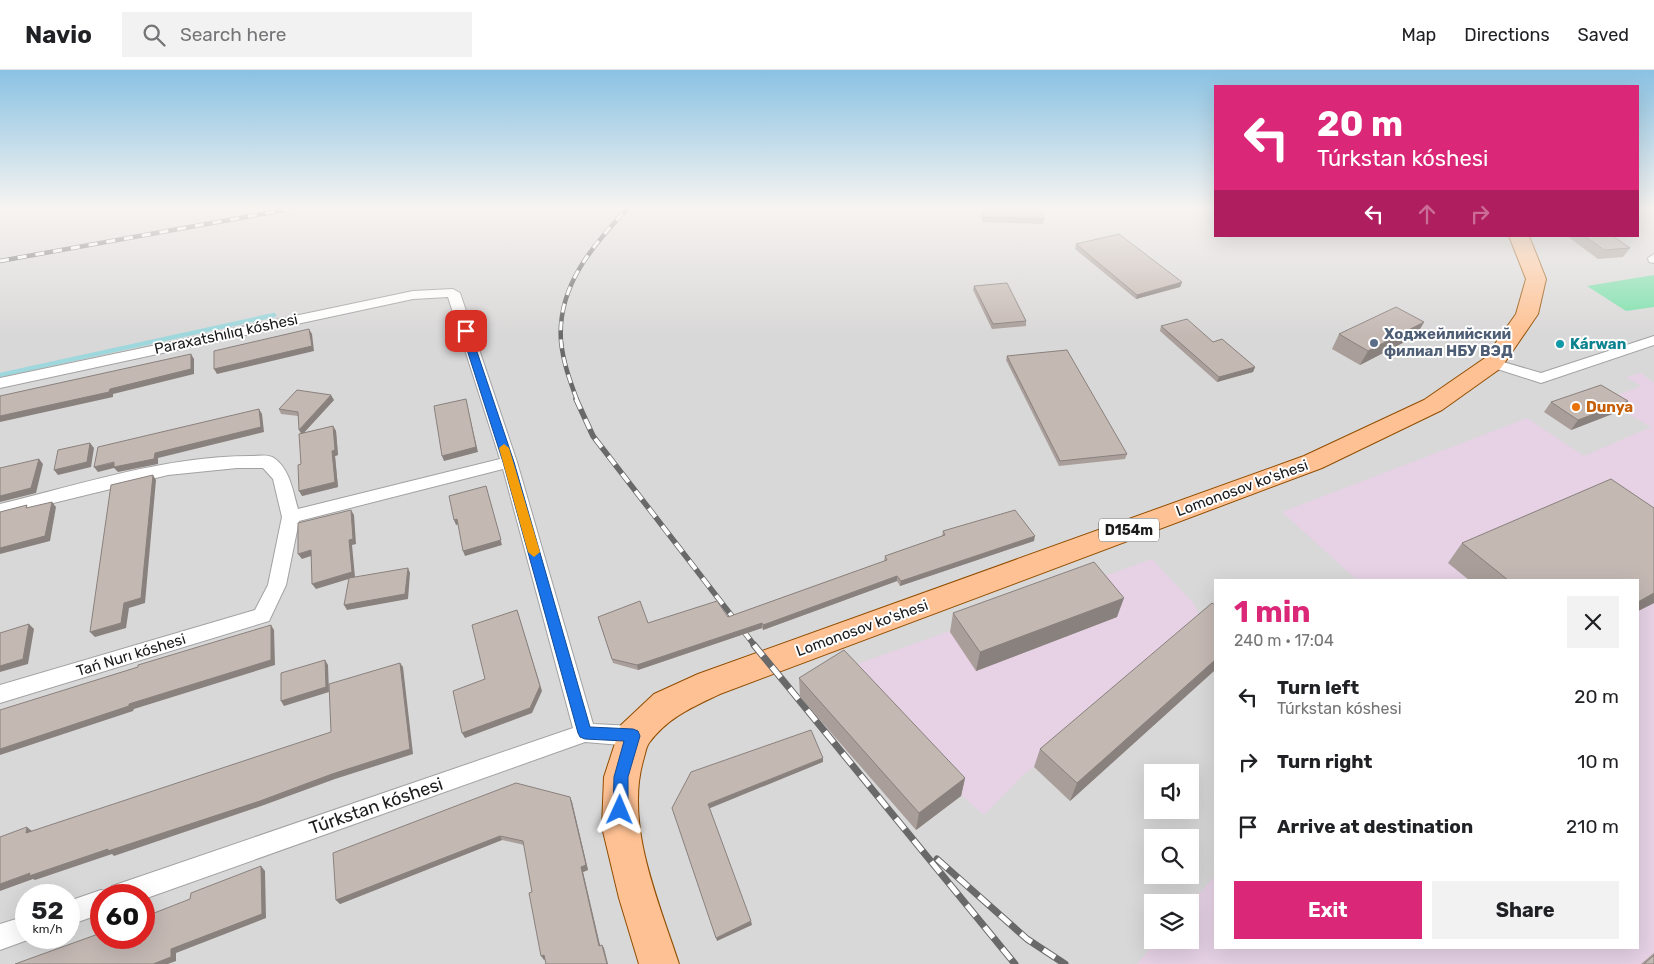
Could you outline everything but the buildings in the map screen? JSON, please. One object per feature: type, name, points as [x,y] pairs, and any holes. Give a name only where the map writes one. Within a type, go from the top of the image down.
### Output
[{"type":"main road","name":"Lomonosov ko'shesi","points":[[633,736],[666,704],[709,684],[1313,462],[1433,405],[1493,363],[1527,314],[1536,279],[1525,251]]},
{"type":"main road","name":"D154m","points":[[633,736],[621,777],[620,827],[638,898],[659,964]]},
{"type":"street","name":"Paraxatshılıq kóshesi","points":[[0,383],[413,295],[453,293],[508,462]]},
{"type":"street","points":[[1493,363],[1541,378],[1654,340]]},
{"type":"street","points":[[0,510],[168,469],[237,462],[268,462],[281,478],[291,517],[508,462],[585,733]]},
{"type":"street","name":"Tań Nurı kóshesi","points":[[0,694],[262,616],[277,585],[291,517]]},
{"type":"street","name":"Túrkstan kóshesi","points":[[153,884],[585,733],[633,736]]},
{"type":"street","points":[[0,937],[15,932]]},
{"type":"shaded area","points":[[0,251],[1654,251],[1654,964],[0,964]]},
{"type":"shaded area","points":[[1641,373],[1654,383],[1654,964],[1137,964],[1150,949],[1199,949],[1199,894],[1214,877],[1214,949],[1639,949],[1639,579],[1356,579],[1282,512],[1527,418],[1584,456],[1651,427],[1604,400],[1641,386],[1626,377]]},
{"type":"shaded area","points":[[1152,559],[1194,604],[1203,622],[1024,774],[984,815],[961,795],[843,669]]},
{"type":"green space","points":[[1654,275],[1654,307],[1626,311],[1587,286]]},
{"type":"waterway","points":[[0,375],[274,315]]},
{"type":"railway","points":[[0,261],[57,251]]},
{"type":"railway","points":[[577,400],[562,349],[561,321],[571,285],[592,251]]},
{"type":"railway","points":[[576,399],[593,436],[755,646]]},
{"type":"railway","points":[[754,645],[1015,964]]},
{"type":"railway","points":[[937,859],[1027,939],[1065,964]]},
{"type":"slow traffic","points":[[504,448],[534,552]]},
{"type":"place","name":"Ходжейлийский филиал НБУ ВЭД","points":[[1374,343]]},
{"type":"place","name":"Kárwan","points":[[1560,344]]},
{"type":"place","name":"Dunya","points":[[1576,407]]},
{"type":"route","points":[[466,331],[508,462],[585,733],[633,736],[621,777],[620,810]]}]
